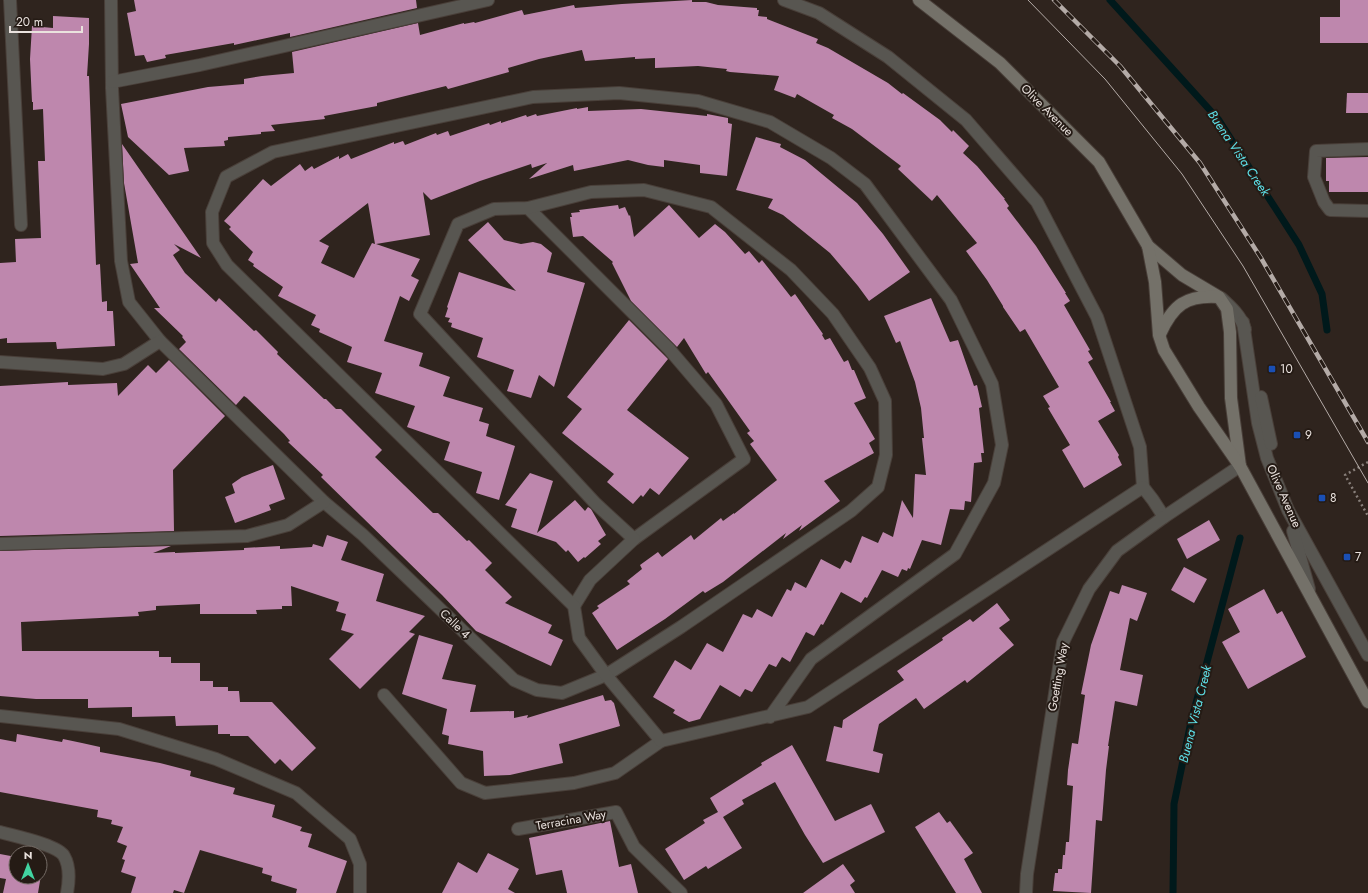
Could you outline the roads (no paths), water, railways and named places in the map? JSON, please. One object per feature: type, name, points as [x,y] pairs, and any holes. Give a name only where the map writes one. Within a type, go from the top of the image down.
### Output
[{"type":"main road","name":"Olive Avenue","points":[[919,0],[1000,63],[1099,162],[1148,246],[1155,282],[1159,335],[1164,350],[1198,407],[1240,466],[1368,702]]},
{"type":"main road","name":"Olive Avenue","points":[[1148,246],[1182,275],[1219,297],[1227,309],[1230,332],[1231,398],[1240,466]]},
{"type":"main road","points":[[1159,335],[1166,319],[1175,308],[1185,302],[1203,296],[1219,297]]},
{"type":"street","points":[[10,0],[21,225]]},
{"type":"street","name":"Calle 4","points":[[111,0],[112,82],[121,261],[129,302],[160,342],[324,502],[363,535],[514,680],[537,690],[562,693],[606,675],[681,627],[851,511],[878,487],[886,456],[885,401],[870,368],[833,314],[791,270],[711,207],[644,190],[591,192],[528,208],[494,209],[458,224],[420,314],[596,504],[634,539]]},
{"type":"street","points":[[112,82],[200,65],[488,0]]},
{"type":"street","points":[[784,0],[819,13],[894,61],[966,120],[1037,202],[1097,317],[1140,447],[1143,487],[1164,517]]},
{"type":"street","points":[[661,741],[606,675],[579,638],[574,606],[227,265],[213,243],[212,212],[226,176],[273,152],[326,140],[533,97],[619,93],[698,101],[770,122],[832,158],[865,184],[951,300],[992,384],[1002,445],[994,483],[955,554],[811,659],[770,717]]},
{"type":"street","points":[[1368,149],[1316,151],[1314,176],[1324,202],[1330,210],[1368,211]]},
{"type":"street","points":[[528,208],[669,349],[716,404],[744,460],[634,539],[590,580],[574,606]]},
{"type":"street","name":"Olive Avenue","points":[[1219,297],[1232,308],[1243,322],[1258,423],[1267,458],[1288,510],[1368,655]]},
{"type":"street","points":[[0,362],[103,369],[124,364],[160,342]]},
{"type":"street","name":"Goetting Way","points":[[1026,893],[1027,874],[1063,642],[1089,590],[1117,551],[1164,517],[1240,466]]},
{"type":"street","points":[[384,695],[461,782],[485,793],[574,782],[615,773],[661,741],[808,708],[1143,487]]},
{"type":"street","points":[[0,544],[247,536],[288,525],[324,502]]},
{"type":"street","points":[[1288,510],[1312,598]]},
{"type":"street","points":[[0,716],[119,729],[216,759],[296,793],[350,839],[360,864],[360,893]]},
{"type":"street","name":"Terracina Way","points":[[518,829],[616,812],[634,847],[681,893]]},
{"type":"street","points":[[0,832],[56,848],[64,856],[70,877],[67,893]]},
{"type":"waterway","name":"Buena Vista Creek","points":[[1110,0],[1218,119],[1299,245],[1322,294],[1327,330]]},
{"type":"waterway","name":"Buena Vista Creek","points":[[1173,893],[1174,804],[1191,722],[1240,538]]},
{"type":"tram line","points":[[1028,0],[1105,79],[1182,174],[1243,266],[1368,483]]},
{"type":"railway","points":[[1054,0],[1120,66],[1200,163],[1261,258],[1368,442]]},
{"type":"place","name":"10","points":[[1272,369]]},
{"type":"place","name":"9","points":[[1297,435]]},
{"type":"place","name":"8","points":[[1322,498]]},
{"type":"place","name":"7","points":[[1347,557]]}]
